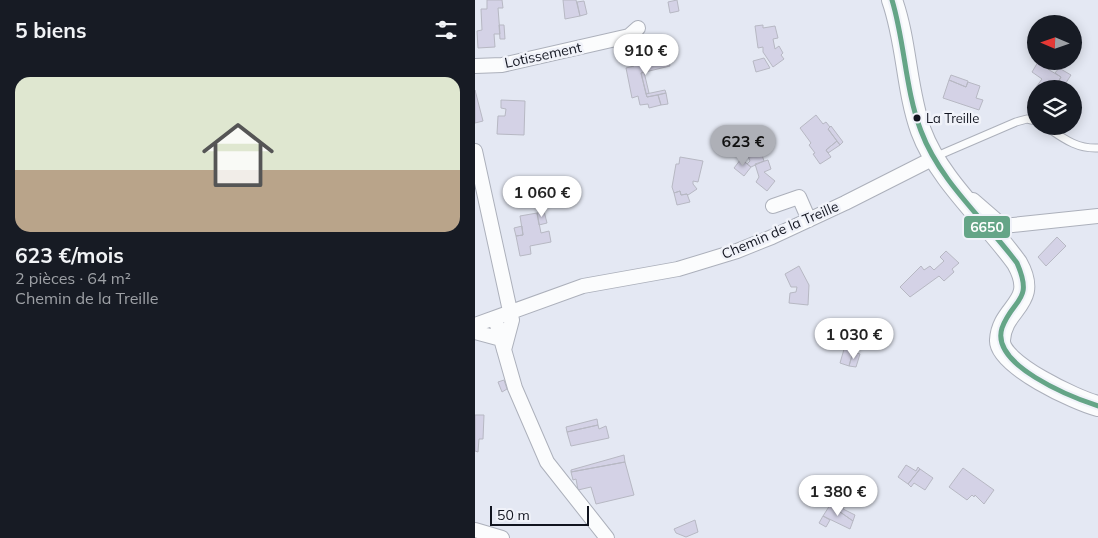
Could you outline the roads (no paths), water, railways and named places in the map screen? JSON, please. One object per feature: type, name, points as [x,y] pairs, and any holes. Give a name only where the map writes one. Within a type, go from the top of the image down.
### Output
[{"type":"street","points":[[892,0],[904,48],[917,118],[934,158],[1000,239],[1025,280],[1026,285],[1023,296],[1001,334],[1000,341],[1005,355],[1027,371],[1097,409]]},
{"type":"street","name":"Lotissement","points":[[475,66],[502,65],[629,36],[638,28]]},
{"type":"street","points":[[475,151],[511,311],[512,320],[502,345]]},
{"type":"street","name":"Chemin de la Treille","points":[[475,325],[583,286],[678,269],[772,237],[934,158]]},
{"type":"street","points":[[773,206],[799,197],[809,220]]},
{"type":"street","points":[[965,198],[980,204],[1003,226],[1098,216]]},
{"type":"street","points":[[495,318],[515,388],[547,462],[607,538]]},
{"type":"street","points":[[475,332],[502,345]]},
{"type":"street","points":[[475,530],[503,538]]},
{"type":"lane","points":[[934,158],[1027,119]]},
{"type":"lane","points":[[1058,135],[1072,144],[1087,149],[1098,148]]},
{"type":"place","name":"La Treille","points":[[917,118]]}]
